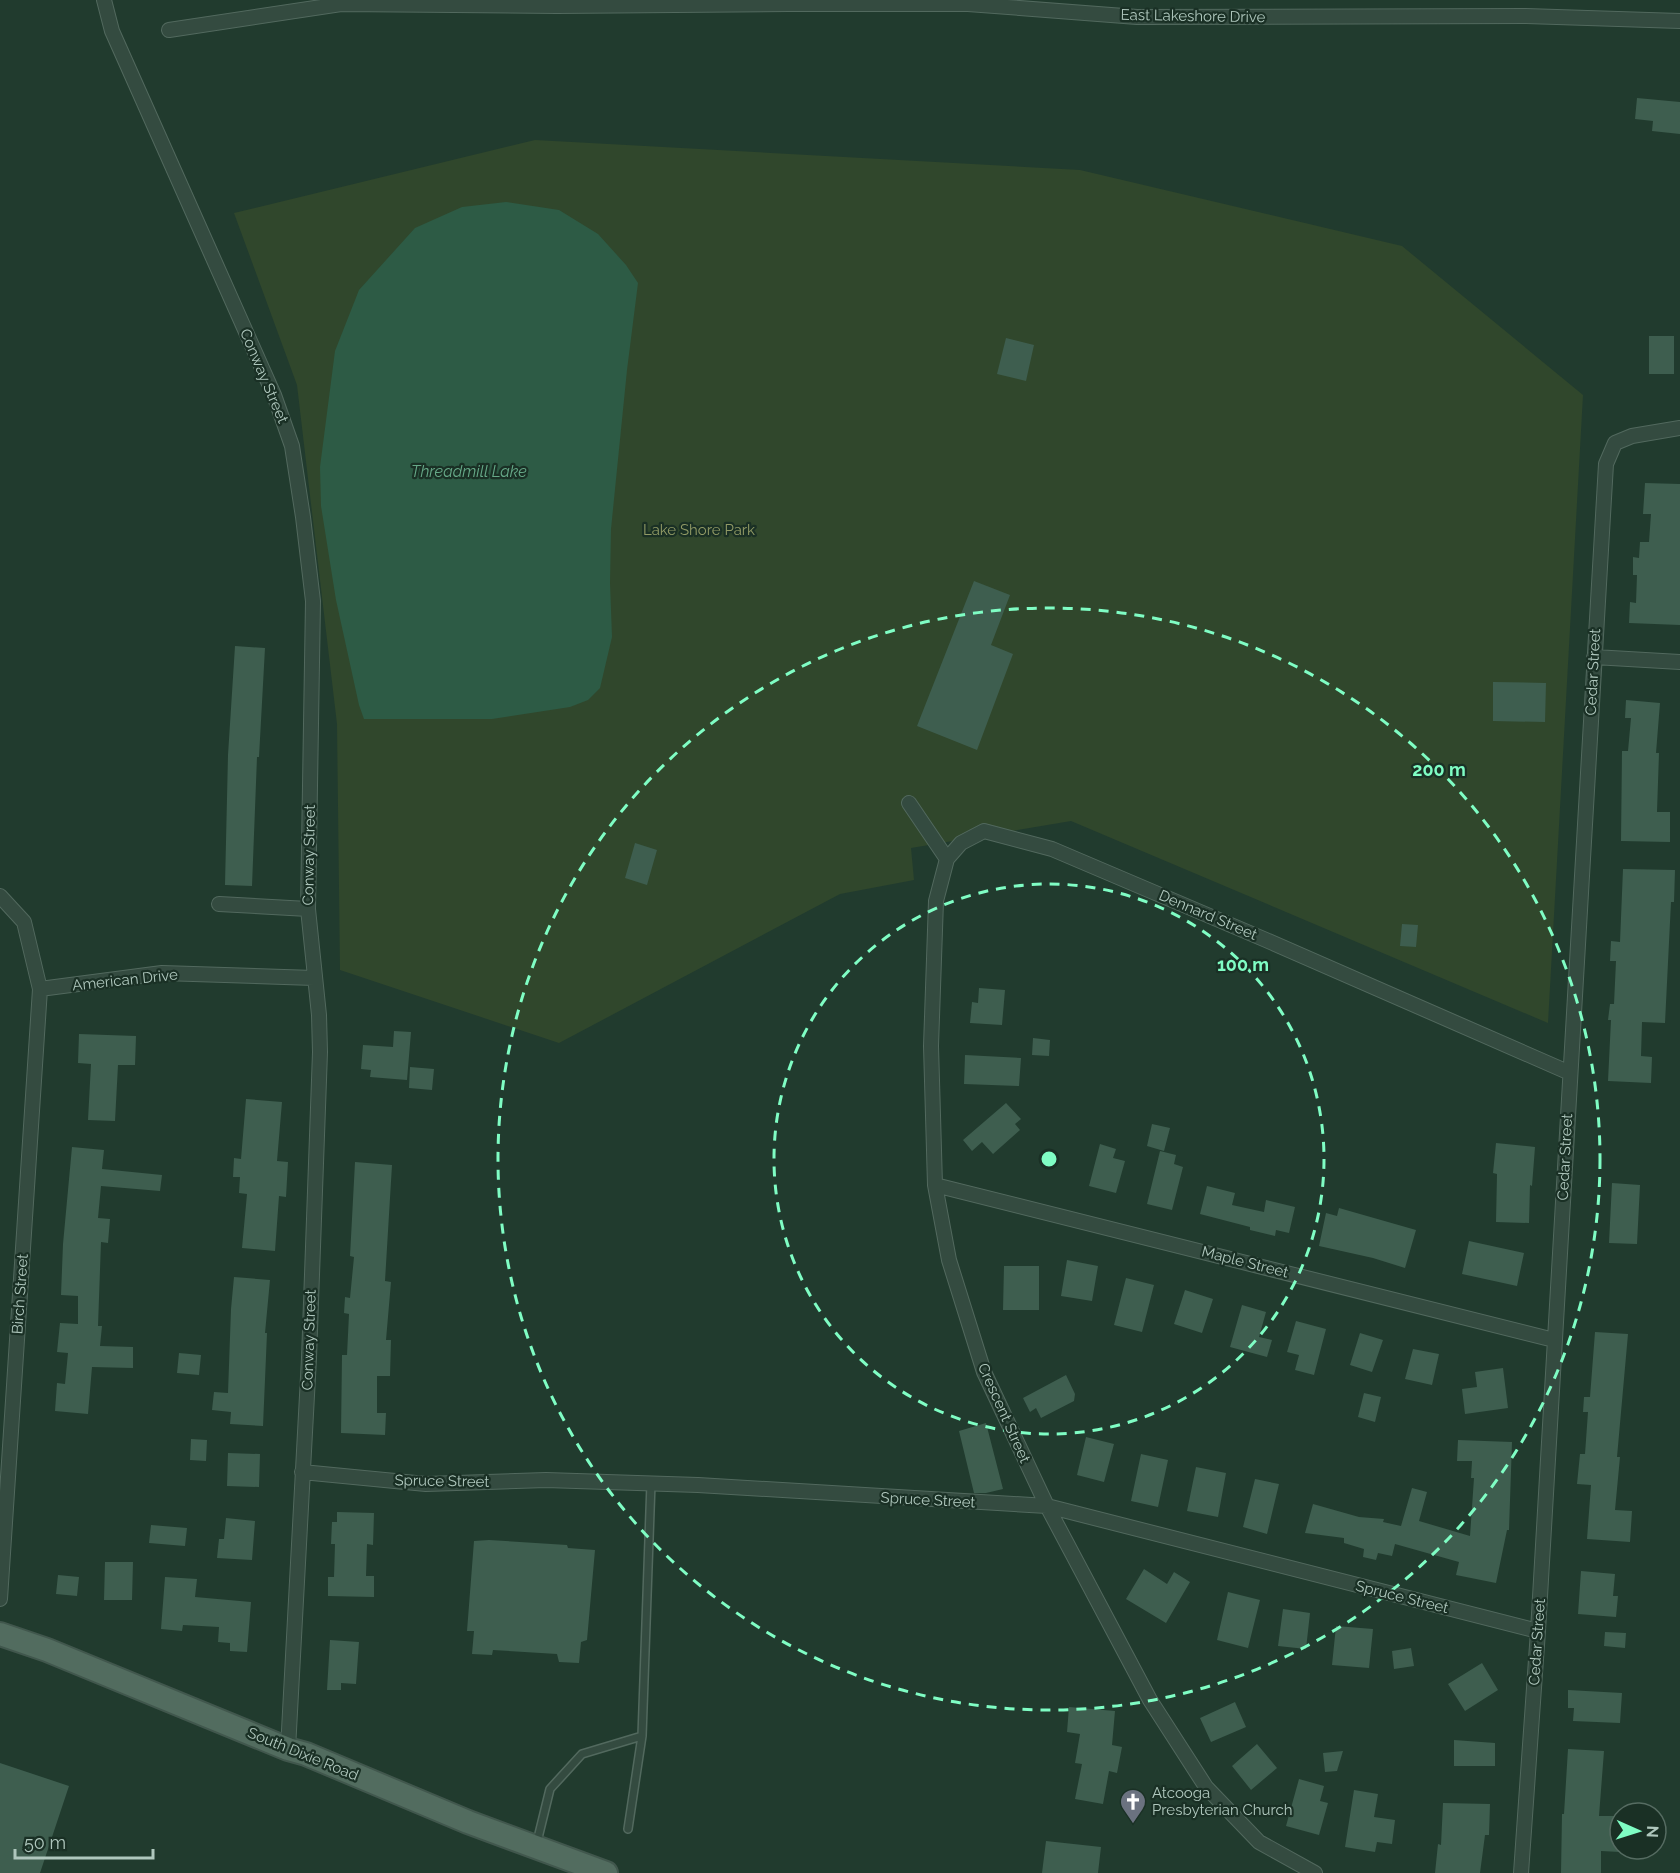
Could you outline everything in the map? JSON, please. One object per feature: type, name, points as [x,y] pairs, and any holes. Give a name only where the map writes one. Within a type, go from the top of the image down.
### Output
[{"type":"main road","name":"South Dixie Road","points":[[0,1634],[47,1650],[288,1749],[306,1754],[468,1822],[606,1873]]},
{"type":"street","name":"Conway Street","points":[[104,0],[112,32],[274,394],[292,446],[314,601],[308,909],[319,1015],[319,1112],[309,1358],[288,1749]]},
{"type":"street","name":"East Lakeshore Drive","points":[[169,30],[341,4],[557,6],[968,4],[1137,17],[1526,16],[1680,21]]},
{"type":"street","name":"Cedar Street","points":[[1521,1873],[1538,1631],[1606,464],[1615,443],[1632,436],[1680,428]]},
{"type":"street","points":[[1593,657],[1680,662]]},
{"type":"street","points":[[909,803],[947,859]]},
{"type":"street","name":"Dennard Street","points":[[947,859],[961,843],[984,831],[1052,849],[1570,1073]]},
{"type":"street","name":"Crescent Street","points":[[947,859],[936,901],[932,1023],[935,1185],[950,1260],[984,1371],[1047,1506],[1150,1700],[1206,1787],[1259,1842],[1315,1873]]},
{"type":"street","points":[[0,896],[24,922],[40,990]]},
{"type":"street","points":[[219,904],[308,909]]},
{"type":"street","name":"American Drive","points":[[40,990],[162,973],[315,978]]},
{"type":"street","name":"Birch Street","points":[[0,1599],[40,990]]},
{"type":"street","name":"Maple Street","points":[[935,1185],[1554,1340]]},
{"type":"street","name":"Spruce Street","points":[[302,1472],[426,1484],[546,1480],[651,1483],[1047,1506],[1538,1631]]},
{"type":"lane","points":[[628,1829],[642,1736],[651,1483]]},
{"type":"lane","points":[[536,1847],[550,1789],[582,1754],[642,1736]]},
{"type":"green space","name":"Lake Shore Park","points":[[535,140],[1080,170],[1402,246],[1583,395],[1548,1023],[1071,821],[911,848],[914,880],[840,894],[559,1043],[340,970],[337,724],[297,385],[234,213]]},
{"type":"water","name":"Threadmill Lake","points":[[506,202],[559,210],[598,234],[626,265],[638,283],[611,529],[612,637],[600,688],[588,700],[570,707],[492,719],[364,719],[336,600],[321,506],[320,467],[335,351],[359,290],[415,228],[462,207]]},
{"type":"building","points":[[1637,98],[1680,102],[1680,134],[1652,131],[1653,121],[1635,119]]},
{"type":"building","points":[[1649,336],[1674,336],[1674,374],[1649,374]]},
{"type":"building","points":[[1006,338],[1034,345],[1026,381],[997,374]]},
{"type":"building","points":[[1645,483],[1680,484],[1680,625],[1629,623],[1630,602],[1636,603],[1637,575],[1633,575],[1633,557],[1639,558],[1640,542],[1649,542],[1651,514],[1643,514]]},
{"type":"building","points":[[974,581],[1010,595],[991,645],[1013,654],[977,750],[917,726]]},
{"type":"building","points":[[235,646],[265,648],[259,757],[257,757],[252,886],[225,885],[228,755]]},
{"type":"building","points":[[1493,682],[1546,683],[1545,722],[1493,721]]},
{"type":"building","points":[[1626,700],[1660,703],[1656,753],[1659,753],[1657,812],[1670,812],[1670,842],[1621,841],[1622,751],[1628,751],[1631,718],[1625,718]]},
{"type":"building","points":[[635,843],[657,850],[647,885],[625,878]]},
{"type":"building","points":[[1623,869],[1675,870],[1674,902],[1671,902],[1665,1023],[1642,1022],[1641,1056],[1652,1057],[1651,1083],[1608,1081],[1611,1020],[1608,1020],[1610,1004],[1614,1004],[1616,961],[1610,961],[1611,941],[1620,942]]},
{"type":"building","points":[[1402,924],[1418,925],[1416,947],[1400,946]]},
{"type":"building","points":[[979,988],[1005,990],[1002,1025],[970,1023],[972,1002],[978,1003]]},
{"type":"building","points":[[394,1031],[411,1032],[407,1080],[370,1077],[371,1070],[361,1069],[363,1045],[393,1047]]},
{"type":"building","points":[[79,1034],[136,1036],[135,1065],[118,1065],[115,1121],[88,1120],[91,1064],[78,1063]]},
{"type":"building","points":[[1033,1038],[1050,1040],[1049,1056],[1032,1055]]},
{"type":"building","points":[[965,1055],[1021,1058],[1019,1086],[964,1084]]},
{"type":"building","points":[[410,1067],[434,1069],[432,1090],[409,1088]]},
{"type":"building","points":[[246,1099],[282,1102],[277,1161],[288,1162],[286,1197],[279,1196],[275,1251],[242,1248],[247,1194],[239,1193],[240,1177],[233,1177],[234,1158],[241,1159]]},
{"type":"building","points":[[1006,1103],[1021,1119],[1015,1124],[1020,1130],[993,1154],[982,1142],[972,1151],[963,1140]]},
{"type":"building","points":[[1152,1124],[1170,1128],[1164,1151],[1147,1146]]},
{"type":"building","points":[[1496,1143],[1535,1147],[1532,1186],[1530,1185],[1529,1223],[1496,1222],[1497,1174],[1493,1173]]},
{"type":"building","points":[[1100,1144],[1116,1149],[1113,1158],[1125,1161],[1116,1193],[1089,1186]]},
{"type":"building","points":[[72,1147],[104,1150],[102,1169],[162,1175],[160,1191],[101,1186],[98,1218],[110,1219],[108,1243],[101,1242],[98,1326],[102,1326],[100,1346],[133,1347],[133,1368],[92,1367],[88,1414],[55,1411],[57,1383],[65,1384],[68,1353],[57,1352],[60,1323],[78,1324],[78,1296],[61,1295]]},
{"type":"building","points":[[1160,1151],[1176,1155],[1174,1164],[1183,1167],[1172,1210],[1147,1204]]},
{"type":"building","points":[[355,1162],[392,1165],[385,1281],[391,1282],[386,1340],[391,1340],[390,1376],[377,1376],[377,1413],[386,1413],[385,1435],[341,1433],[342,1355],[347,1355],[349,1314],[344,1313],[345,1297],[350,1298],[354,1257],[350,1256]]},
{"type":"building","points":[[1612,1183],[1640,1185],[1637,1244],[1609,1243]]},
{"type":"building","points":[[1207,1186],[1235,1193],[1232,1205],[1264,1212],[1266,1200],[1295,1207],[1289,1233],[1276,1230],[1275,1236],[1200,1214]]},
{"type":"building","points":[[1339,1208],[1416,1230],[1405,1268],[1319,1246],[1326,1213],[1337,1216]]},
{"type":"building","points":[[1469,1241],[1524,1253],[1517,1286],[1462,1274]]},
{"type":"building","points":[[1067,1260],[1098,1266],[1092,1301],[1061,1296]]},
{"type":"building","points":[[1004,1266],[1039,1266],[1039,1310],[1003,1310]]},
{"type":"building","points":[[234,1277],[270,1280],[265,1333],[267,1333],[263,1426],[230,1424],[231,1412],[212,1410],[214,1392],[228,1393]]},
{"type":"building","points":[[1126,1278],[1154,1285],[1142,1332],[1114,1325]]},
{"type":"building","points":[[1185,1290],[1213,1299],[1202,1333],[1174,1324]]},
{"type":"building","points":[[1242,1305],[1266,1312],[1259,1337],[1272,1340],[1267,1357],[1230,1347]]},
{"type":"building","points":[[1296,1321],[1326,1329],[1314,1375],[1295,1370],[1299,1355],[1287,1352]]},
{"type":"building","points":[[1595,1332],[1628,1334],[1617,1457],[1620,1457],[1615,1510],[1632,1511],[1630,1542],[1587,1539],[1591,1485],[1577,1484],[1580,1454],[1585,1454],[1588,1412],[1583,1412],[1584,1397],[1590,1397]]},
{"type":"building","points":[[1360,1333],[1383,1340],[1372,1372],[1350,1365]]},
{"type":"building","points":[[1413,1349],[1439,1354],[1432,1385],[1405,1379]]},
{"type":"building","points":[[179,1353],[201,1355],[199,1375],[177,1373]]},
{"type":"building","points":[[1503,1368],[1508,1408],[1465,1414],[1462,1389],[1477,1387],[1475,1372]]},
{"type":"building","points":[[1066,1375],[1075,1394],[1074,1401],[1041,1418],[1036,1408],[1030,1412],[1023,1398]]},
{"type":"building","points":[[1364,1393],[1381,1397],[1375,1422],[1358,1417]]},
{"type":"building","points":[[986,1423],[1003,1489],[974,1493],[959,1431]]},
{"type":"building","points":[[1086,1437],[1114,1444],[1104,1482],[1077,1475]]},
{"type":"building","points":[[191,1439],[207,1440],[206,1461],[190,1460]]},
{"type":"building","points":[[1458,1440],[1512,1442],[1509,1530],[1507,1530],[1496,1583],[1456,1575],[1459,1562],[1395,1544],[1392,1556],[1378,1553],[1376,1560],[1363,1557],[1364,1549],[1344,1543],[1344,1538],[1305,1533],[1313,1504],[1359,1517],[1384,1519],[1383,1522],[1401,1526],[1412,1488],[1427,1492],[1419,1521],[1470,1536],[1474,1478],[1471,1478],[1472,1461],[1457,1461]]},
{"type":"building","points":[[228,1453],[260,1454],[259,1487],[227,1486]]},
{"type":"building","points":[[1141,1454],[1168,1460],[1158,1507],[1131,1501]]},
{"type":"building","points":[[1196,1467],[1226,1473],[1218,1517],[1187,1511]]},
{"type":"building","points":[[1255,1479],[1279,1484],[1267,1534],[1243,1527]]},
{"type":"building","points":[[337,1512],[374,1513],[373,1545],[367,1544],[366,1576],[374,1576],[374,1597],[328,1596],[328,1577],[334,1577],[335,1544],[331,1544],[332,1522],[337,1522]]},
{"type":"building","points":[[226,1518],[255,1521],[252,1560],[217,1558],[219,1539],[224,1539]]},
{"type":"building","points":[[151,1525],[187,1528],[185,1546],[149,1543]]},
{"type":"building","points":[[474,1541],[567,1545],[568,1548],[595,1550],[587,1640],[581,1642],[579,1663],[559,1662],[557,1654],[493,1650],[492,1655],[472,1654],[474,1631],[467,1631]]},
{"type":"building","points":[[105,1562],[133,1562],[132,1600],[104,1600]]},
{"type":"building","points":[[1144,1569],[1167,1584],[1174,1572],[1190,1582],[1166,1623],[1126,1599]]},
{"type":"building","points":[[1581,1571],[1615,1574],[1613,1596],[1618,1596],[1616,1617],[1578,1614]]},
{"type":"building","points":[[58,1575],[79,1577],[77,1596],[56,1594]]},
{"type":"building","points":[[165,1577],[197,1579],[195,1597],[251,1602],[247,1652],[230,1651],[230,1643],[218,1642],[219,1627],[183,1625],[182,1631],[161,1629]]},
{"type":"building","points":[[1228,1592],[1260,1600],[1248,1648],[1217,1640]]},
{"type":"building","points":[[1283,1609],[1310,1613],[1306,1649],[1278,1646]]},
{"type":"building","points":[[1336,1626],[1373,1629],[1369,1668],[1332,1665]]},
{"type":"building","points":[[1605,1632],[1626,1633],[1625,1648],[1604,1646]]},
{"type":"building","points":[[330,1640],[359,1642],[356,1684],[341,1683],[341,1690],[327,1690]]},
{"type":"building","points":[[1411,1648],[1414,1666],[1394,1669],[1392,1651]]},
{"type":"building","points":[[1482,1663],[1498,1690],[1465,1711],[1448,1684]]},
{"type":"building","points":[[1568,1690],[1622,1693],[1620,1723],[1573,1721],[1574,1708],[1568,1708]]},
{"type":"building","points":[[1235,1702],[1246,1727],[1211,1742],[1200,1718]]},
{"type":"building","points":[[1069,1707],[1115,1711],[1112,1745],[1122,1747],[1117,1773],[1109,1771],[1103,1804],[1075,1799],[1082,1764],[1075,1763],[1080,1734],[1067,1732]]},
{"type":"building","points":[[1454,1740],[1495,1743],[1495,1766],[1454,1766]]},
{"type":"building","points":[[1257,1744],[1277,1768],[1251,1790],[1232,1766]]},
{"type":"building","points":[[1568,1749],[1604,1751],[1599,1816],[1608,1816],[1608,1851],[1601,1851],[1601,1873],[1561,1873],[1562,1814],[1564,1814]]},
{"type":"building","points":[[1343,1751],[1337,1771],[1325,1772],[1323,1753]]},
{"type":"building","points":[[0,1763],[69,1786],[40,1873],[0,1873]]},
{"type":"building","points":[[1299,1779],[1324,1786],[1320,1801],[1328,1803],[1319,1835],[1286,1826]]},
{"type":"building","points":[[1354,1790],[1378,1794],[1374,1817],[1395,1820],[1392,1844],[1377,1842],[1375,1852],[1345,1847]]},
{"type":"building","points":[[1443,1803],[1490,1804],[1489,1835],[1485,1835],[1480,1873],[1435,1873],[1438,1844],[1441,1845]]},
{"type":"building","points":[[1046,1841],[1101,1847],[1098,1873],[1042,1873]]},
{"type":"place","name":"Atcooga Presbyterian Church","points":[[1133,1825]]}]
